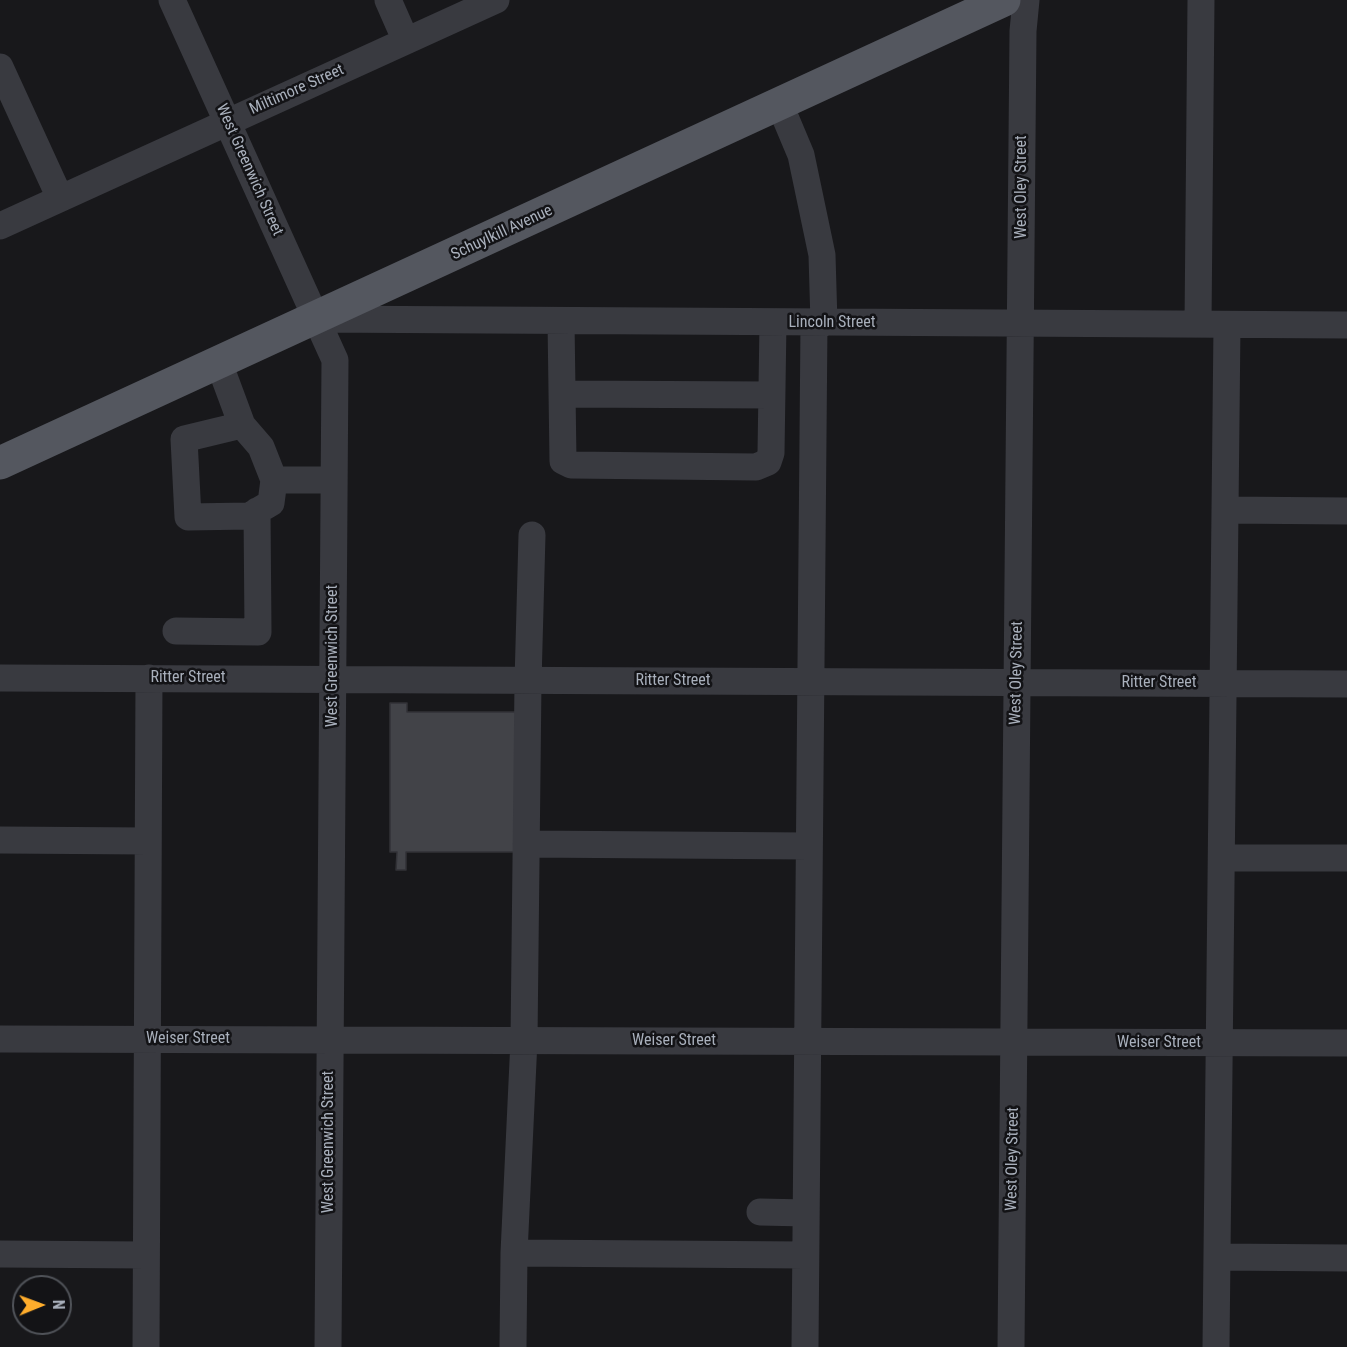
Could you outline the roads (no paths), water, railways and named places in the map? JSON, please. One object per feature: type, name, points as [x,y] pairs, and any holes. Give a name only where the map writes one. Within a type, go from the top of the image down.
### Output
[{"type":"main road","name":"Schuylkill Avenue","points":[[0,464],[1004,0]]},
{"type":"street","name":"West Greenwich Street","points":[[172,0],[335,360],[328,1347]]},
{"type":"street","points":[[388,0],[406,40]]},
{"type":"street","name":"Miltimore Street","points":[[0,226],[496,0]]},
{"type":"street","name":"West Oley Street","points":[[1011,1347],[1023,31],[1026,0]]},
{"type":"street","points":[[1198,324],[1201,0]]},
{"type":"street","points":[[0,67],[60,198]]},
{"type":"street","points":[[780,105],[801,154],[822,255],[810,681],[805,1347]]},
{"type":"street","name":"Lincoln Street","points":[[316,318],[1347,325]]},
{"type":"street","points":[[561,321],[563,461],[571,465],[756,467],[768,462],[771,453],[773,322]]},
{"type":"street","points":[[1216,1347],[1227,324]]},
{"type":"street","points":[[219,363],[242,425],[261,447],[274,480],[271,503],[249,516],[188,517],[184,439],[242,425]]},
{"type":"street","points":[[562,394],[771,395]]},
{"type":"street","points":[[274,480],[334,480]]},
{"type":"street","points":[[1226,510],[1347,511]]},
{"type":"street","points":[[176,631],[258,632],[257,512]]},
{"type":"street","points":[[513,1347],[514,1253],[524,1040],[532,535]]},
{"type":"street","name":"Ritter Street","points":[[0,678],[1347,684]]},
{"type":"street","points":[[146,1347],[149,678]]},
{"type":"street","points":[[0,840],[148,841]]},
{"type":"street","points":[[526,844],[809,846]]},
{"type":"street","points":[[1222,858],[1347,858]]},
{"type":"street","name":"Weiser Street","points":[[0,1038],[1347,1043]]},
{"type":"street","points":[[760,1212],[806,1213]]},
{"type":"street","points":[[514,1253],[806,1255]]},
{"type":"street","points":[[0,1254],[146,1255]]},
{"type":"street","points":[[1217,1257],[1347,1258]]}]
